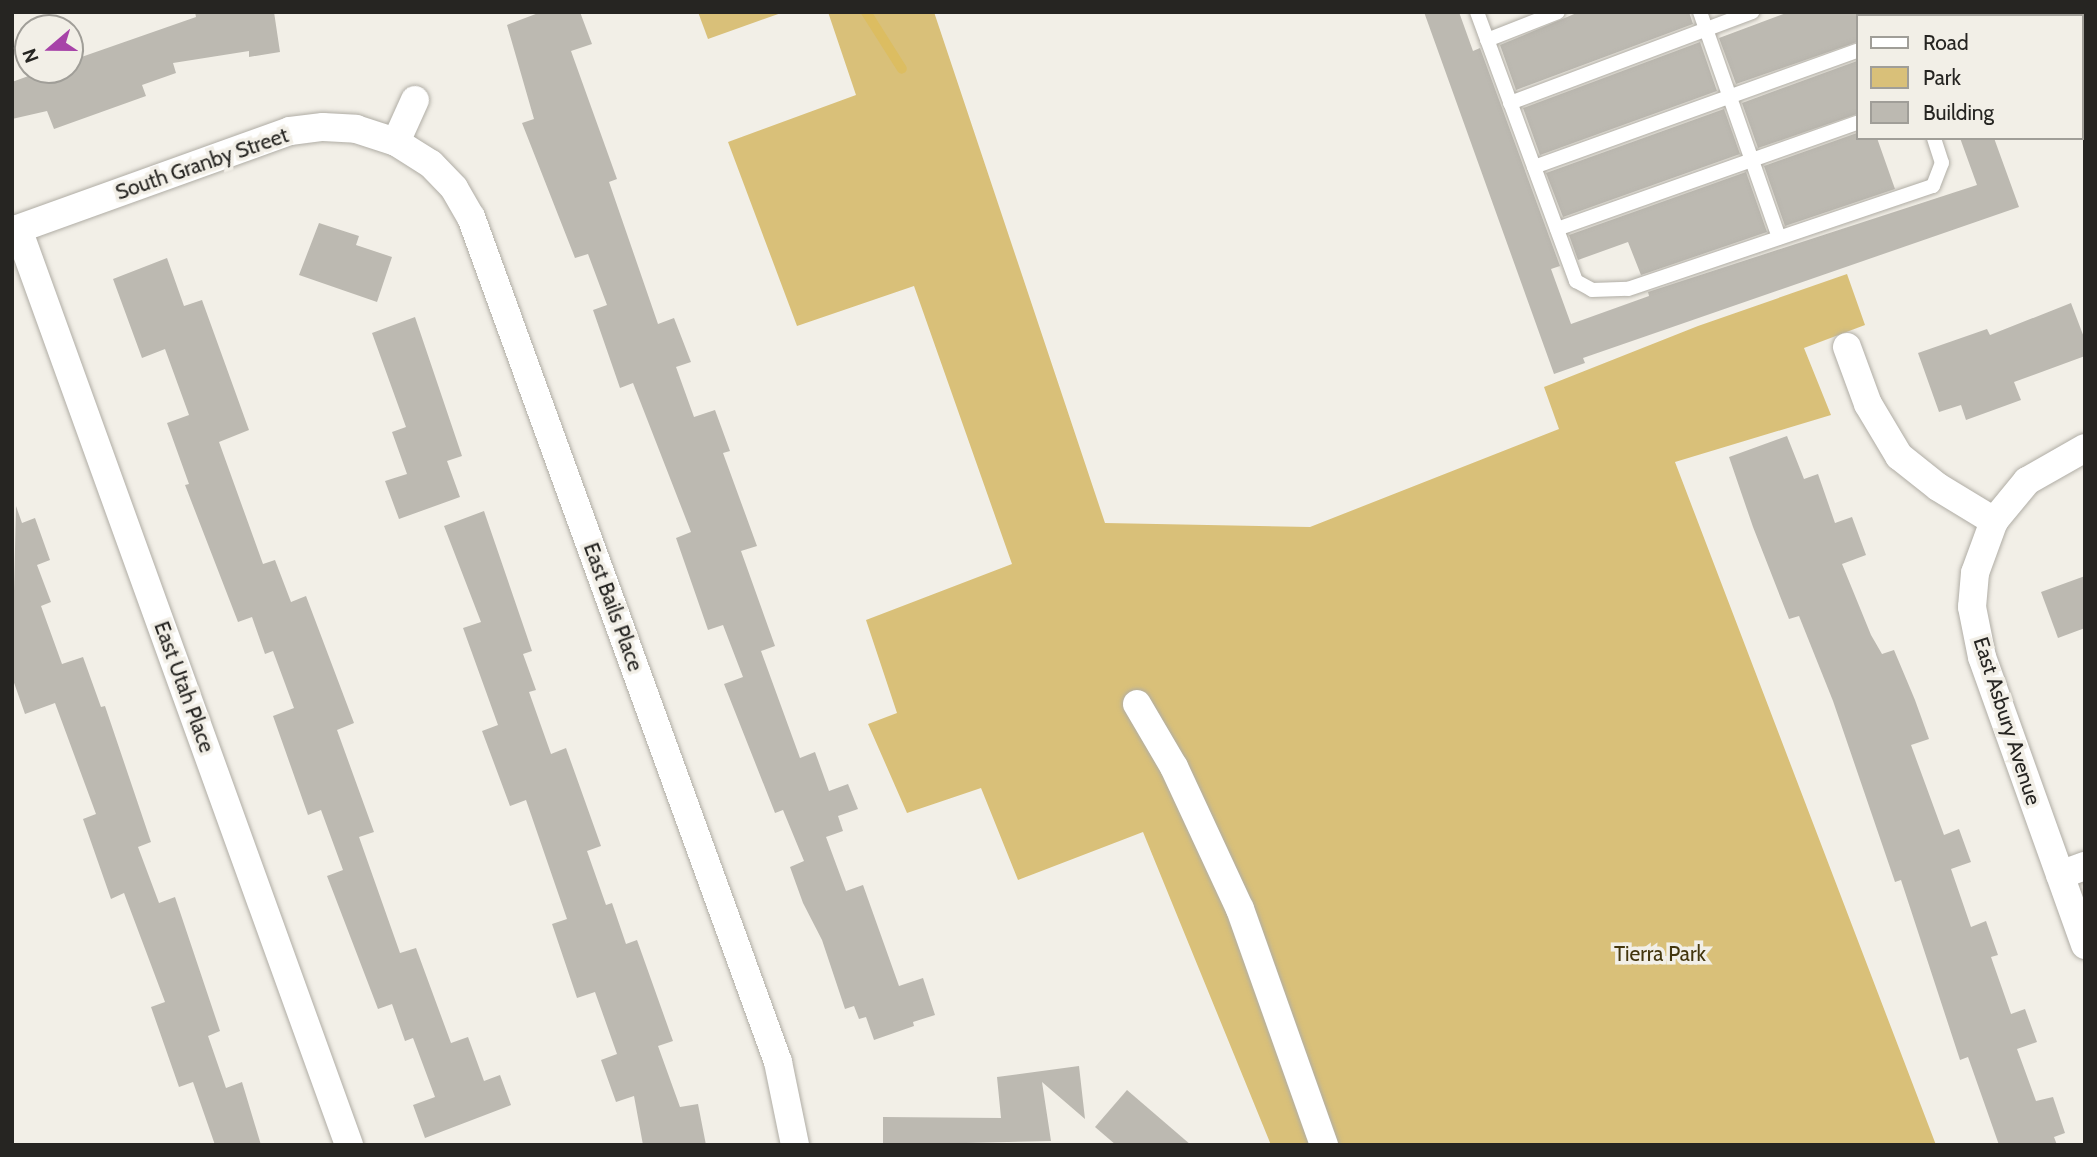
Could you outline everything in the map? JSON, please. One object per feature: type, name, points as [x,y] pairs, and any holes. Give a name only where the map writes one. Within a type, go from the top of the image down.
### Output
[{"type":"street","points":[[396,142],[415,100]]},
{"type":"street","name":"South Granby Street","points":[[15,230],[290,131],[356,130],[396,142]]},
{"type":"street","name":"East Bails Place","points":[[396,142],[430,164],[471,217],[778,1062],[795,1145]]},
{"type":"street","name":"East Utah Place","points":[[15,230],[349,1145]]},
{"type":"street","points":[[1847,347],[1868,404],[1899,456],[1938,487],[1994,521]]},
{"type":"street","name":"East Asbury Avenue","points":[[2085,448],[2026,481],[1994,521],[1975,573],[1972,607],[1982,657],[2072,871],[2085,945]]},
{"type":"street","points":[[1137,704],[1174,767],[1240,909],[1324,1145]]},
{"type":"lane","points":[[1477,12],[1576,281],[1592,290],[1628,289],[1933,186],[1942,163],[1935,140]]},
{"type":"lane","points":[[1487,40],[1558,12]]},
{"type":"lane","points":[[1700,12],[1779,238]]},
{"type":"lane","points":[[1510,103],[1752,12]]},
{"type":"lane","points":[[1534,167],[1856,51]]},
{"type":"lane","points":[[1557,229],[1753,162],[1856,123]]},
{"type":"green space","points":[[698,12],[784,12],[708,39]]},
{"type":"green space","name":"Tierra Park","points":[[828,12],[934,12],[1105,523],[1310,527],[1559,429],[1544,387],[1698,326],[1847,274],[1865,325],[1804,348],[1831,415],[1675,462],[1936,1145],[1271,1145],[1143,832],[1018,880],[981,788],[907,813],[868,724],[897,713],[866,620],[1012,564],[914,286],[797,326],[728,142],[856,95]]},
{"type":"building","points":[[195,12],[274,12],[280,52],[249,57],[249,51],[173,63],[176,73],[142,85],[146,96],[54,129],[47,111],[12,119],[12,82],[84,84],[84,56],[196,17]]},
{"type":"building","points":[[541,12],[580,12],[592,44],[571,51],[617,179],[609,182],[658,324],[674,318],[691,362],[676,367],[694,417],[715,410],[730,451],[723,453],[757,546],[741,551],[775,646],[761,651],[800,758],[815,752],[829,791],[848,784],[858,809],[838,816],[843,831],[826,837],[846,891],[863,885],[899,986],[923,978],[935,1015],[913,1022],[914,1026],[874,1040],[866,1017],[859,1019],[854,1006],[845,1009],[822,940],[803,903],[790,867],[804,861],[783,810],[775,813],[724,684],[743,677],[723,625],[708,630],[676,538],[691,532],[633,383],[620,388],[593,310],[607,305],[588,254],[575,258],[522,123],[534,119],[507,25]]},
{"type":"building","points":[[1424,12],[1459,12],[1473,51],[1480,48],[1560,266],[1551,269],[1571,324],[1649,296],[1648,292],[1977,185],[1961,140],[1995,140],[2019,207],[1583,358],[1585,363],[1554,374]]},
{"type":"building","points":[[1579,12],[1689,12],[1693,24],[1516,90],[1500,45]]},
{"type":"building","points":[[1789,12],[1857,12],[1856,42],[1736,84],[1719,38]]},
{"type":"building","points":[[1700,42],[1717,91],[1540,155],[1523,108]]},
{"type":"building","points":[[1856,61],[1856,114],[1758,148],[1742,103]]},
{"type":"building","points":[[1724,109],[1740,154],[1563,217],[1546,173]]},
{"type":"building","points":[[1856,133],[1856,140],[1878,140],[1895,189],[1785,226],[1764,166]]},
{"type":"building","points":[[1746,172],[1767,232],[1641,275],[1628,242],[1578,260],[1569,235]]},
{"type":"building","points":[[319,223],[359,236],[356,245],[392,257],[377,302],[299,275]]},
{"type":"building","points":[[167,258],[184,306],[202,300],[249,430],[219,442],[263,564],[275,560],[291,602],[306,596],[354,723],[337,730],[374,832],[359,837],[400,953],[416,948],[451,1043],[468,1037],[484,1081],[500,1075],[511,1105],[425,1138],[413,1105],[435,1097],[413,1038],[405,1041],[392,1004],[378,1009],[327,876],[343,870],[321,810],[308,815],[273,716],[294,708],[273,651],[265,654],[252,617],[238,622],[185,485],[189,484],[167,423],[189,415],[165,349],[142,358],[113,279]]},
{"type":"building","points":[[2071,303],[2085,340],[2085,356],[2014,382],[2021,400],[1966,420],[1961,405],[1939,412],[1918,353],[1987,329],[1990,335]]},
{"type":"building","points":[[415,317],[462,456],[447,461],[460,497],[399,519],[385,481],[407,474],[392,432],[406,427],[372,333]]},
{"type":"building","points":[[1787,436],[1804,479],[1818,474],[1835,523],[1852,517],[1866,555],[1842,564],[1871,635],[1882,654],[1894,650],[1915,700],[1929,739],[1911,745],[1944,835],[1959,829],[1971,862],[1951,869],[1971,927],[1986,921],[1998,955],[1991,957],[2011,1014],[2025,1009],[2037,1042],[2017,1049],[2036,1101],[2053,1097],[2065,1133],[2054,1137],[2057,1145],[1999,1145],[1968,1057],[1960,1060],[1901,880],[1895,882],[1833,701],[1799,616],[1789,619],[1753,527],[1729,457]]},
{"type":"building","points":[[16,506],[22,523],[35,518],[50,560],[37,565],[51,602],[41,606],[62,664],[83,657],[101,707],[105,706],[151,842],[138,847],[159,903],[175,897],[220,1031],[208,1036],[226,1088],[242,1082],[261,1145],[215,1145],[193,1082],[179,1087],[151,1007],[165,1002],[124,893],[111,899],[83,819],[96,814],[55,703],[25,714],[12,677]]},
{"type":"building","points":[[484,511],[532,651],[523,654],[536,690],[529,692],[551,754],[566,748],[601,846],[587,851],[606,905],[612,903],[626,944],[637,940],[673,1041],[658,1046],[680,1107],[698,1104],[706,1145],[643,1145],[634,1096],[616,1102],[601,1060],[617,1054],[595,992],[577,998],[552,924],[567,919],[526,800],[510,806],[482,731],[498,725],[463,628],[481,622],[444,526]]},
{"type":"building","points":[[2085,576],[2085,628],[2058,638],[2041,592]]},
{"type":"building","points":[[1079,1066],[1085,1119],[1042,1082],[1051,1141],[883,1145],[883,1117],[1001,1118],[997,1077]]},
{"type":"building","points":[[1127,1090],[1191,1145],[1116,1145],[1095,1127]]},
{"type":"waterway","points":[[866,12],[902,69]]}]
